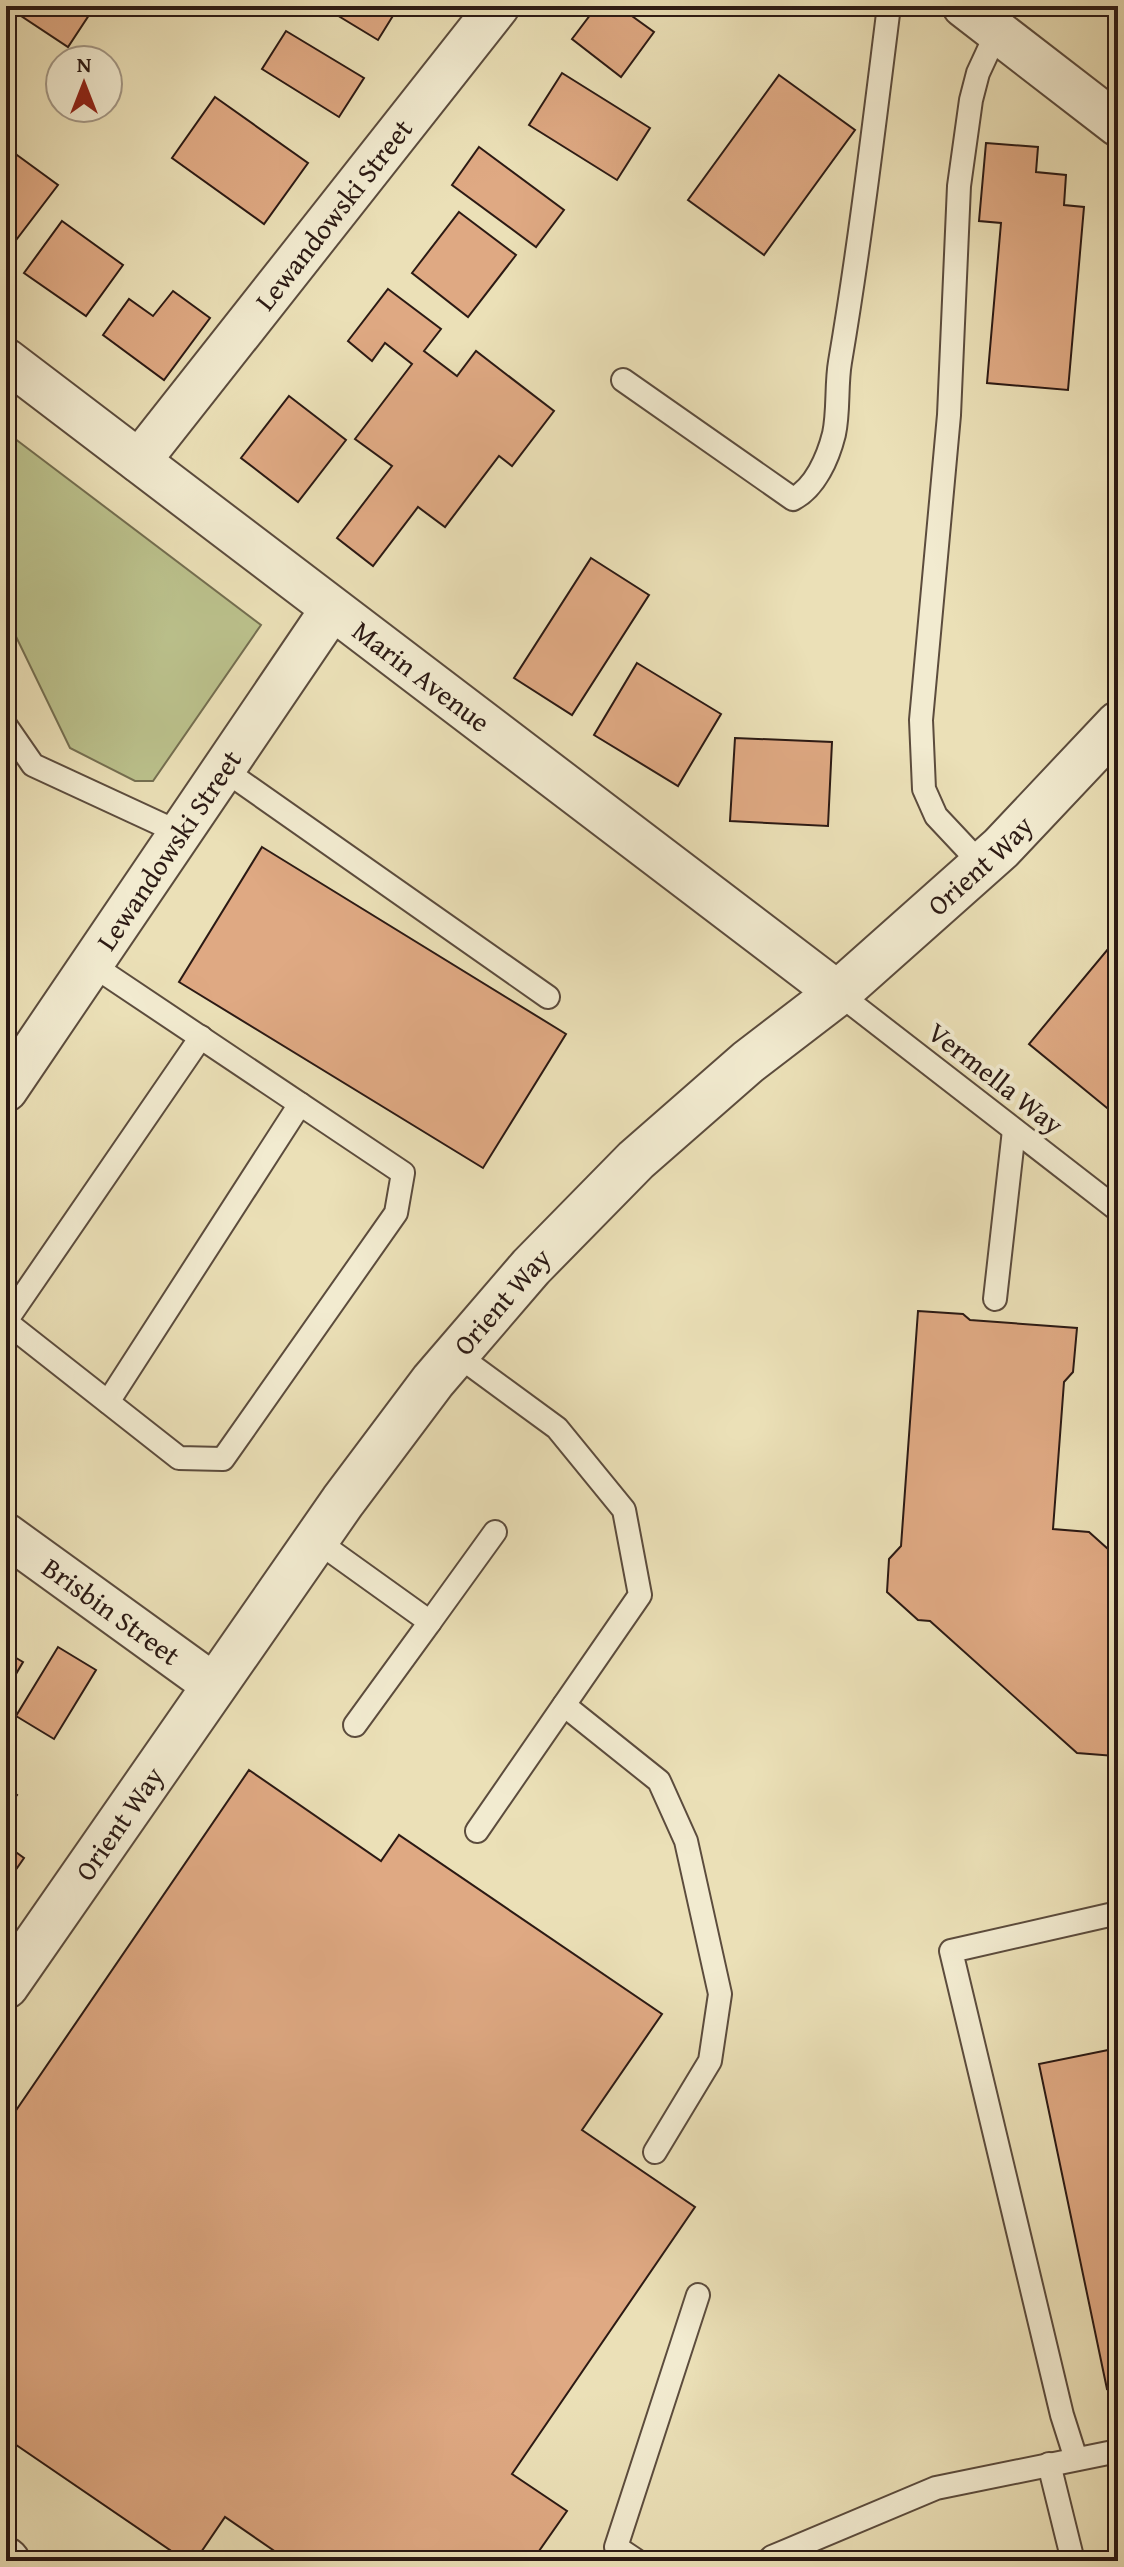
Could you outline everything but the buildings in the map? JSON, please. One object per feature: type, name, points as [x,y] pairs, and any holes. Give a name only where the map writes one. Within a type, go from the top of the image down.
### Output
[{"type":"street","name":"Lewandowski Street","points":[[139,461],[498,6]]},
{"type":"street","points":[[964,6],[1118,125]]},
{"type":"street","name":"Marin Avenue","points":[[6,360],[838,993]]},
{"type":"street","name":"Lewandowski Street","points":[[6,1090],[332,609]]},
{"type":"street","name":"Orient Way","points":[[6,1986],[343,1501],[433,1381],[531,1267],[636,1160],[748,1062],[838,993],[1001,848],[1118,724]]},
{"type":"street","name":"Brisbin Street","points":[[6,1535],[215,1686]]},
{"type":"lane","points":[[623,380],[793,499],[806,493],[826,458],[834,433],[838,371],[856,265],[889,6]]},
{"type":"lane","points":[[982,865],[936,816],[924,789],[921,720],[949,415],[959,186],[971,100],[978,73],[997,32]]},
{"type":"lane","points":[[6,726],[33,765],[180,833]]},
{"type":"lane","points":[[223,769],[548,997]]},
{"type":"lane","points":[[91,964],[201,1037],[403,1173],[396,1213],[223,1459],[179,1458],[6,1322],[201,1037]]},
{"type":"lane","name":"Vermella Way","points":[[838,993],[1118,1210]]},
{"type":"lane","points":[[108,1402],[300,1104]]},
{"type":"lane","points":[[995,1299],[1014,1130]]},
{"type":"lane","points":[[456,1354],[557,1428],[624,1510],[640,1595],[477,1831]]},
{"type":"lane","points":[[355,1725],[495,1532]]},
{"type":"lane","points":[[317,1541],[430,1622]]},
{"type":"lane","points":[[564,1705],[659,1781],[686,1841],[720,1994],[710,2061],[655,2152]]},
{"type":"lane","points":[[1076,2459],[1062,2415],[951,1951],[1118,1913]]},
{"type":"lane","points":[[637,2561],[611,2554],[698,2295]]},
{"type":"lane","points":[[782,2557],[936,2488],[1118,2451]]},
{"type":"lane","points":[[1049,2464],[1073,2561]]},
{"type":"green space","points":[[6,432],[261,625],[153,781],[135,781],[70,748],[6,616]]}]
